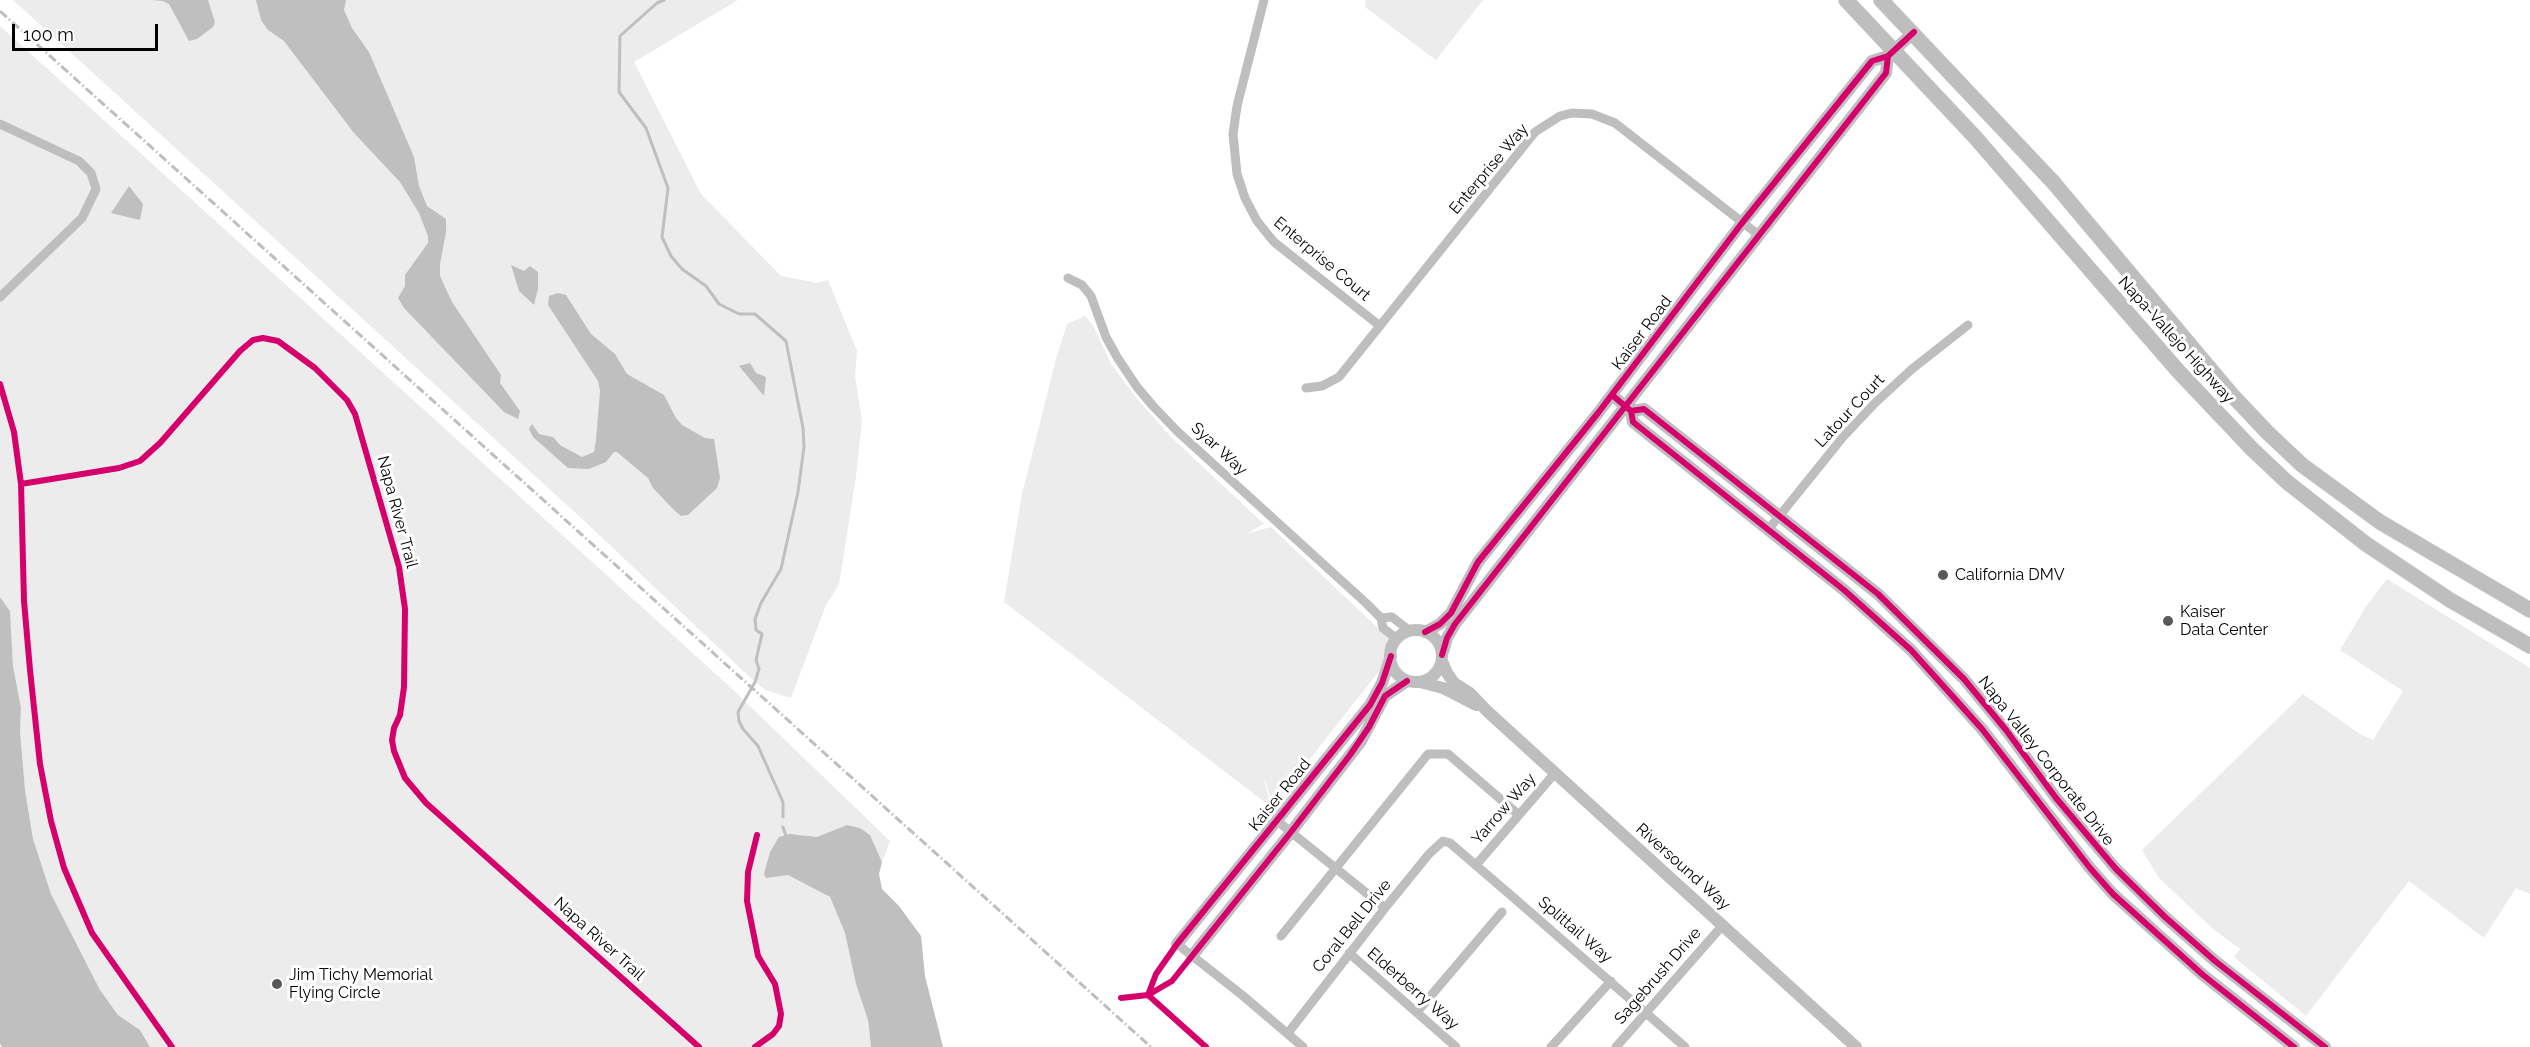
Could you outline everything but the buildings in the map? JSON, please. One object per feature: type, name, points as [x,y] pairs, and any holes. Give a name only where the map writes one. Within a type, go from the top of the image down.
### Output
[{"type":"main road","name":"Napa-Vallejo Highway","points":[[1846,0],[1892,53],[1982,145],[2179,372],[2252,449],[2287,482],[2366,544],[2450,600],[2530,646]]},
{"type":"main road","name":"Napa-Vallejo Highway","points":[[1881,0],[2053,182],[2232,395],[2302,465],[2380,522],[2530,610]]},
{"type":"street","name":"Enterprise Court","points":[[1264,0],[1234,120],[1234,157],[1240,184],[1257,221],[1274,242],[1380,326]]},
{"type":"street","name":"Kaiser Road","points":[[1425,632],[1440,624],[1451,613],[1479,562],[1612,394],[1742,223],[1872,62],[1892,53],[1914,33]]},
{"type":"street","name":"Kaiser Road","points":[[1442,658],[1455,624],[1628,408],[1886,73],[1892,53]]},
{"type":"street","name":"Enterprise Way","points":[[1306,388],[1322,386],[1339,377],[1535,132],[1560,116],[1572,113],[1592,114],[1615,123],[1760,236]]},
{"type":"street","points":[[0,124],[79,161],[91,173],[96,189],[82,218],[0,297]]},
{"type":"street","name":"Syar Way","points":[[1068,278],[1082,285],[1090,296],[1106,337],[1117,357],[1153,406],[1381,618],[1383,628],[1397,639]]},
{"type":"street","name":"Latour Court","points":[[1768,530],[1843,437],[1875,403],[1912,369],[1968,325]]},
{"type":"street","name":"Napa Valley Corporate Drive","points":[[1612,394],[1628,408],[1633,422],[1844,590],[1911,650],[1939,678],[1982,729],[2090,868],[2153,931],[2229,996],[2294,1047]]},
{"type":"street","name":"Napa Valley Corporate Drive","points":[[1628,408],[1644,410],[1878,594],[1956,670],[2006,730],[2056,798],[2103,855],[2136,890],[2258,996],[2325,1047]]},
{"type":"street","name":"Syar Way","points":[[1381,618],[1392,617],[1410,631]]},
{"type":"street","points":[[1410,631],[1425,632],[1437,641],[1442,658],[1434,675],[1413,681],[1394,669],[1390,656],[1397,639],[1410,631]]},
{"type":"street","name":"Kaiser Road","points":[[1177,944],[1370,705],[1382,683],[1390,656]]},
{"type":"street","name":"Riversound Way","points":[[1442,658],[1446,673],[1454,683],[1470,693],[1856,1047]]},
{"type":"street","name":"Kaiser Road","points":[[1192,956],[1360,741],[1385,696],[1413,681]]},
{"type":"street","name":"Riversound Way","points":[[1413,681],[1443,688],[1487,711]]},
{"type":"street","points":[[1281,936],[1428,754],[1448,754],[1519,815]]},
{"type":"street","name":"Yarrow Way","points":[[1476,865],[1555,773]]},
{"type":"street","points":[[1276,820],[1385,908]]},
{"type":"street","name":"Splittail Way","points":[[1443,841],[1450,843],[1476,865],[1685,1047]]},
{"type":"street","name":"Coral Bell Drive","points":[[1288,1033],[1385,908],[1429,854],[1443,841]]},
{"type":"street","points":[[2090,868],[2103,855]]},
{"type":"street","points":[[1417,1012],[1502,912]]},
{"type":"street","name":"Sagebrush Drive","points":[[1616,1047],[1722,926]]},
{"type":"street","points":[[1177,944],[1303,1047]]},
{"type":"street","name":"Elderberry Way","points":[[1349,953],[1456,1047]]},
{"type":"street","points":[[1551,1047],[1611,981]]},
{"type":"shaded area","points":[[13,0],[738,0],[634,62],[701,194],[781,276],[817,283],[828,280],[857,351],[855,375],[862,421],[839,585],[826,605],[791,698],[766,690],[755,682],[580,517]]},
{"type":"shaded area","points":[[152,0],[208,0],[215,22],[213,27],[197,39],[189,41],[169,4]]},
{"type":"shaded area","points":[[256,0],[346,0],[344,10],[352,28],[369,52],[414,157],[419,186],[427,206],[446,219],[440,276],[452,302],[501,375],[500,383],[520,411],[518,419],[504,412],[404,308],[398,298],[405,286],[405,275],[428,243],[428,236],[419,213],[400,182],[354,133],[284,41],[268,30],[261,20]]},
{"type":"shaded area","points":[[1366,0],[1483,0],[1436,60],[1365,7]]},
{"type":"shaded area","points":[[0,26],[728,685],[890,841],[882,862],[870,835],[860,828],[847,825],[817,837],[800,834],[774,844],[764,874],[788,875],[830,897],[845,933],[856,984],[868,1020],[871,1047],[150,1047],[140,1030],[118,1015],[100,990],[51,894],[33,839],[25,790],[20,731],[21,708],[13,666],[10,611],[0,597]]},
{"type":"shaded area","points":[[129,186],[143,204],[140,220],[111,213]]},
{"type":"shaded area","points":[[511,265],[524,271],[530,266],[538,272],[538,289],[534,305],[519,291]]},
{"type":"shaded area","points":[[558,293],[566,295],[591,334],[615,354],[627,374],[664,395],[682,425],[705,438],[714,439],[720,478],[717,488],[688,515],[681,516],[675,511],[653,488],[648,478],[617,452],[614,452],[606,462],[589,469],[568,468],[533,437],[529,429],[532,424],[539,434],[553,437],[560,445],[582,457],[594,452],[600,391],[598,381],[548,305],[549,296]]},
{"type":"shaded area","points":[[1085,316],[1093,325],[1111,364],[1138,400],[1172,438],[1264,524],[1246,534],[1271,527],[1398,647],[1273,806],[1262,771],[1271,807],[1004,602],[1022,494],[1056,359],[1067,324]]},
{"type":"shaded area","points":[[750,363],[756,373],[766,377],[764,396],[739,366]]},
{"type":"shaded area","points":[[2387,579],[2530,668],[2530,894],[2516,888],[2484,938],[2409,881],[2306,1016],[2234,957],[2240,949],[2212,928],[2159,878],[2142,850],[2303,694],[2360,734],[2373,740],[2403,691],[2340,650],[2367,605]]},
{"type":"shaded area","points":[[0,597],[10,611],[13,666],[21,708],[20,731],[25,790],[33,839],[51,894],[100,990],[118,1015],[140,1030],[150,1047],[2,1047],[0,1044]]},
{"type":"shaded area","points":[[847,825],[860,828],[870,835],[882,862],[879,874],[882,889],[899,906],[921,936],[925,976],[943,1047],[871,1047],[868,1020],[856,984],[845,933],[830,897],[788,875],[766,878],[764,874],[770,852],[779,837],[790,834],[817,837]]},
{"type":"waterway","points":[[664,0],[657,3],[620,36],[619,92],[646,128],[668,188],[662,237],[671,256],[682,269],[706,286],[719,304],[739,314],[755,314],[786,341],[803,428],[804,447],[798,492],[781,569],[761,603],[755,619],[756,630],[762,634],[756,660],[759,669],[755,682],[738,712],[739,721],[758,746],[783,802],[783,817]]},
{"type":"waterway","points":[[783,827],[786,836]]},
{"type":"railway","points":[[0,11],[1151,1047]]},
{"type":"cycle path","points":[[1425,632],[1440,624],[1451,613],[1478,562],[1598,413],[1742,223],[1872,61],[1888,56],[1914,32]]},
{"type":"cycle path","points":[[1442,655],[1447,638],[1455,624],[1886,73],[1888,56]]},
{"type":"cycle path","name":"Napa River Trail","points":[[21,484],[119,468],[140,461],[160,443],[240,351],[253,340],[263,338],[278,341],[315,368],[347,400],[355,414],[399,567],[405,609],[404,687],[400,715],[392,740],[405,778],[426,803],[699,1047]]},
{"type":"cycle path","points":[[0,384],[14,432],[21,484],[24,601],[30,670],[40,764],[51,821],[64,868],[92,933],[172,1047]]},
{"type":"cycle path","points":[[1612,395],[1631,411],[1633,422],[1844,590],[1911,650],[1982,729],[2090,868],[2113,894],[2203,975],[2294,1047]]},
{"type":"cycle path","points":[[1631,411],[1644,409],[1878,594],[1964,679],[2006,730],[2056,798],[2116,869],[2165,917],[2215,961],[2325,1047]]},
{"type":"cycle path","points":[[1148,995],[1156,974],[1177,944],[1370,705],[1382,683],[1391,656]]},
{"type":"cycle path","points":[[1121,998],[1148,995],[1172,981],[1350,755],[1369,727],[1385,696],[1407,681]]},
{"type":"cycle path","points":[[755,1047],[773,1034],[779,1026],[781,1014],[775,984],[758,956],[747,901],[748,872],[757,835]]},
{"type":"cycle path","points":[[1148,995],[1206,1047]]},
{"type":"place","name":"California DMV","points":[[1943,575]]},
{"type":"place","name":"Kaiser Data Center","points":[[2168,621]]},
{"type":"place","name":"Jim Tichy Memorial Flying Circle","points":[[277,984]]}]
